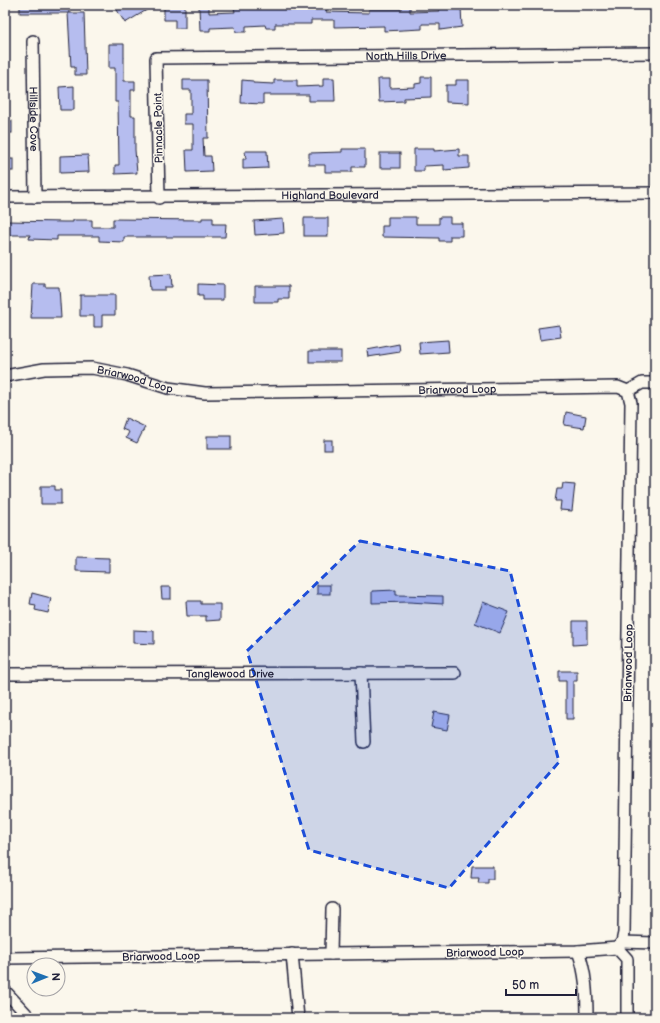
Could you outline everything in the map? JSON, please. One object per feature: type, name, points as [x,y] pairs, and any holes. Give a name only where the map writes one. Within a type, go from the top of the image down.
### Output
[{"type":"street","name":"Hillside Cove","points":[[33,41],[35,197]]},
{"type":"street","name":"North Hills Drive","points":[[156,58],[655,53]]},
{"type":"street","name":"Pinnacle Point","points":[[156,58],[159,198]]},
{"type":"street","name":"Highland Boulevard","points":[[5,197],[159,198],[655,193]]},
{"type":"street","name":"Briarwood Loop","points":[[5,376],[44,369],[92,368],[127,374],[168,388],[206,393],[618,387],[628,391],[631,403],[624,933],[619,945],[578,951],[5,958]]},
{"type":"street","points":[[628,391],[642,383],[655,383]]},
{"type":"street","points":[[361,673],[364,742]]},
{"type":"street","name":"Tanglewood Drive","points":[[5,674],[455,673]]},
{"type":"street","points":[[331,954],[332,910]]},
{"type":"street","points":[[627,1018],[627,959],[619,945],[655,943]]},
{"type":"street","points":[[578,951],[583,964],[586,979],[587,1018]]},
{"type":"street","points":[[292,954],[298,1018]]},
{"type":"street","points":[[5,991],[30,1018]]},
{"type":"highlighted area","points":[[360,541],[510,571],[559,762],[449,888],[309,850],[247,651]]},
{"type":"building","points":[[20,5],[69,5],[69,13],[20,13]]},
{"type":"building","points":[[114,5],[155,5],[125,23]]},
{"type":"building","points":[[164,5],[185,5],[185,28],[175,28],[175,20],[164,20]]},
{"type":"building","points":[[402,5],[410,5],[410,12],[439,11],[439,8],[461,7],[462,27],[440,30],[440,24],[422,24],[422,29],[384,31],[384,26],[334,27],[334,20],[311,20],[311,24],[275,24],[275,28],[266,28],[265,25],[246,26],[246,32],[236,32],[235,27],[210,28],[210,31],[200,31],[199,6],[209,6],[209,13],[235,12],[234,8],[327,6],[326,12],[369,13],[369,9],[402,9]]},
{"type":"building","points":[[68,13],[84,13],[86,75],[75,75],[75,67],[71,67]]},
{"type":"building","points":[[109,44],[124,44],[124,81],[135,81],[135,90],[131,90],[131,116],[135,116],[137,173],[115,174],[115,165],[119,165],[118,102],[115,102],[115,68],[109,68]]},
{"type":"building","points":[[421,77],[431,77],[431,97],[404,98],[404,101],[379,102],[378,79],[390,79],[390,88],[415,87],[415,84],[421,83]]},
{"type":"building","points":[[323,78],[334,78],[335,101],[309,101],[309,95],[263,95],[263,104],[241,103],[242,80],[253,81],[253,83],[274,84],[274,80],[297,80],[297,87],[323,86]]},
{"type":"building","points":[[183,80],[207,80],[208,138],[203,138],[204,156],[211,156],[212,171],[187,172],[186,150],[193,150],[193,124],[184,124],[184,114],[191,114],[191,90],[183,90]]},
{"type":"building","points":[[456,80],[469,80],[469,103],[446,102],[446,85],[456,85]]},
{"type":"building","points":[[74,86],[74,110],[60,110],[59,87]]},
{"type":"building","points":[[5,121],[12,121],[12,133],[5,133]]},
{"type":"building","points":[[342,149],[365,149],[365,167],[352,167],[352,172],[325,172],[325,165],[309,165],[309,153],[342,152]]},
{"type":"building","points":[[414,149],[434,149],[434,151],[459,149],[459,156],[469,156],[469,168],[444,170],[444,165],[424,166],[424,171],[414,171]]},
{"type":"building","points":[[245,151],[267,151],[268,168],[243,169],[243,159],[246,159]]},
{"type":"building","points":[[380,153],[400,153],[400,168],[380,168]]},
{"type":"building","points":[[88,155],[89,172],[60,173],[60,156]]},
{"type":"building","points":[[5,159],[13,159],[13,171],[5,171]]},
{"type":"building","points":[[388,217],[416,217],[416,224],[439,224],[439,217],[450,217],[450,223],[462,223],[462,236],[450,236],[450,241],[439,241],[439,238],[382,237],[382,226],[388,226]]},
{"type":"building","points":[[202,218],[213,218],[213,224],[226,224],[225,237],[124,237],[124,242],[99,241],[99,236],[57,236],[57,240],[29,239],[30,235],[5,235],[5,221],[73,222],[73,220],[92,220],[92,227],[113,227],[113,219],[202,220]]},
{"type":"building","points":[[304,218],[328,218],[328,236],[304,236]]},
{"type":"building","points":[[283,219],[284,233],[255,235],[254,221]]},
{"type":"building","points":[[171,274],[172,287],[165,287],[165,290],[150,290],[149,275]]},
{"type":"building","points":[[33,284],[45,284],[45,287],[59,287],[61,318],[31,318]]},
{"type":"building","points":[[198,284],[223,285],[223,300],[203,300],[203,296],[198,296]]},
{"type":"building","points":[[255,286],[289,286],[289,299],[278,299],[278,302],[255,302]]},
{"type":"building","points":[[80,295],[115,295],[115,315],[102,315],[102,327],[94,327],[94,316],[80,316]]},
{"type":"building","points":[[559,325],[561,337],[540,340],[538,328]]},
{"type":"building","points":[[448,340],[449,352],[420,354],[419,342]]},
{"type":"building","points":[[399,344],[400,352],[368,357],[367,350]]},
{"type":"building","points":[[309,351],[341,351],[341,362],[309,362]]},
{"type":"building","points":[[566,412],[586,416],[584,428],[564,425]]},
{"type":"building","points":[[126,418],[145,427],[137,443],[126,438],[129,432],[122,429]]},
{"type":"building","points":[[207,436],[231,436],[231,449],[207,449]]},
{"type":"building","points":[[324,440],[332,440],[332,450],[324,450]]},
{"type":"building","points":[[563,483],[575,484],[572,511],[560,510],[561,501],[555,501],[557,489],[562,489]]},
{"type":"building","points":[[41,486],[55,486],[55,490],[61,490],[61,504],[41,504]]},
{"type":"building","points":[[76,557],[109,558],[109,572],[76,571]]},
{"type":"building","points":[[317,585],[330,585],[330,594],[317,594]]},
{"type":"building","points":[[161,587],[171,587],[171,599],[162,599]]},
{"type":"building","points":[[396,590],[396,595],[443,596],[443,604],[409,602],[372,603],[372,591]]},
{"type":"building","points":[[32,593],[51,598],[48,613],[35,610],[36,605],[30,604]]},
{"type":"building","points":[[186,601],[201,601],[201,604],[220,604],[220,620],[206,621],[206,616],[187,616]]},
{"type":"building","points":[[483,602],[509,612],[500,633],[475,623]]},
{"type":"building","points":[[573,621],[587,621],[587,644],[573,645]]},
{"type":"building","points":[[133,630],[154,631],[154,644],[133,643]]},
{"type":"building","points":[[559,671],[577,671],[577,681],[573,681],[573,719],[566,719],[566,681],[559,681]]},
{"type":"building","points":[[434,712],[450,715],[447,730],[431,727]]},
{"type":"building","points":[[472,866],[493,866],[493,879],[488,879],[488,883],[478,883],[479,878],[471,878]]}]
